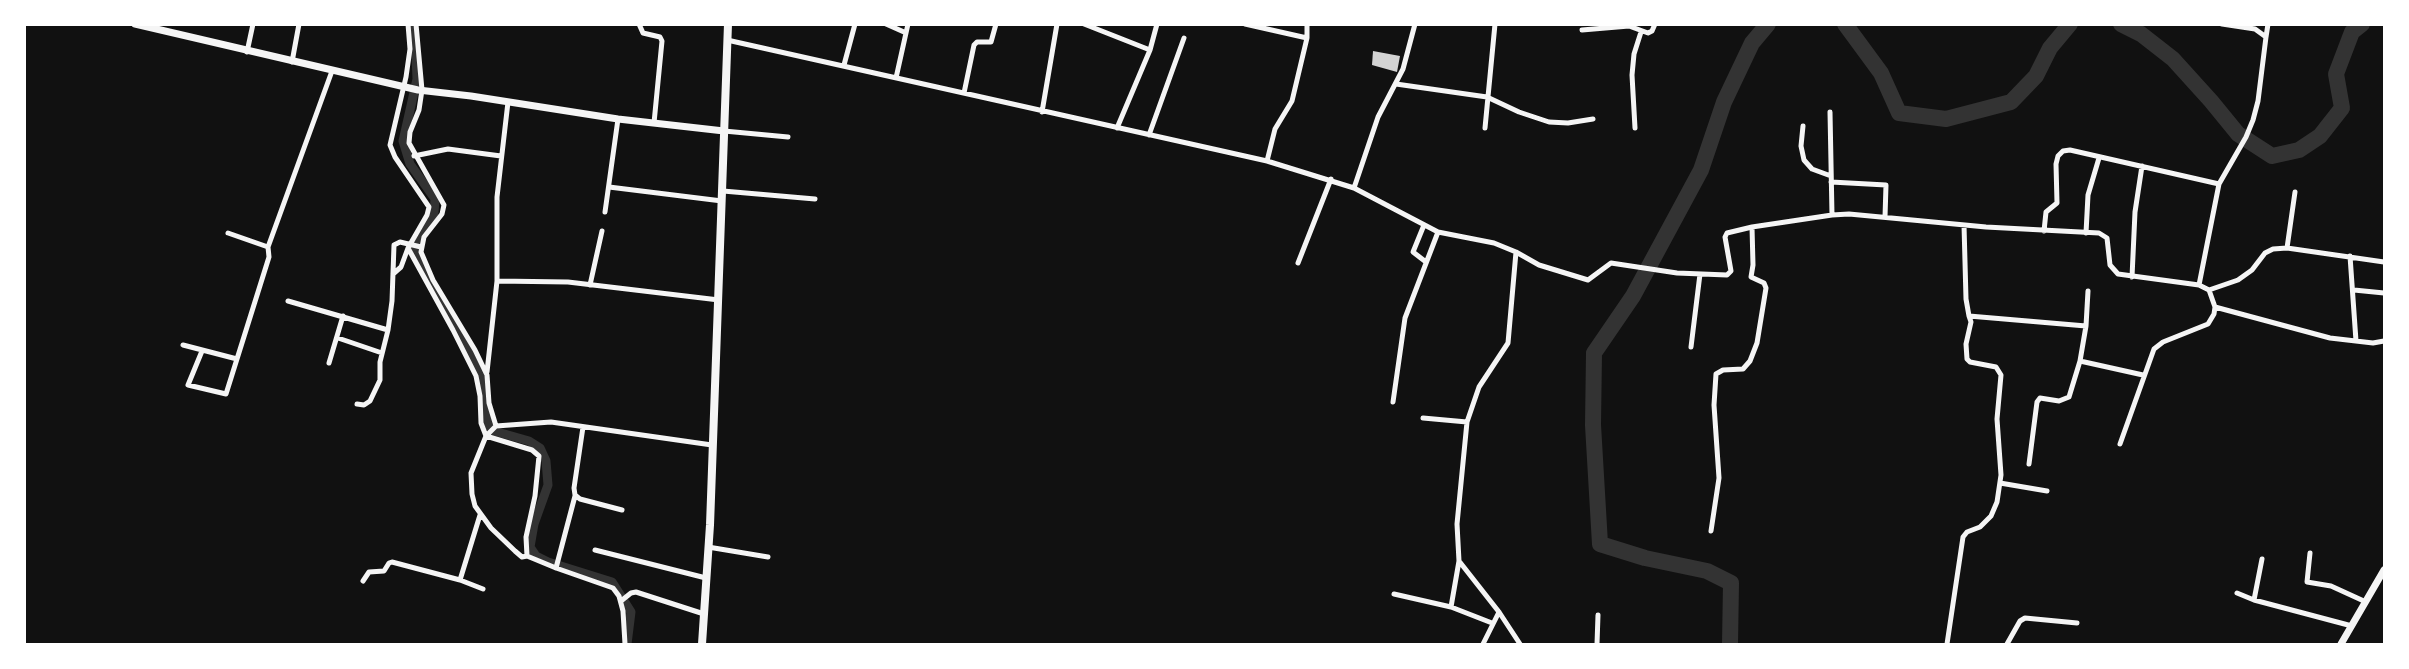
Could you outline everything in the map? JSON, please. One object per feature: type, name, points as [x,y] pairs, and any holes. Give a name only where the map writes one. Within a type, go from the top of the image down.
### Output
[{"type":"main road","points":[[702,645],[719,300],[728,24]]},
{"type":"street","points":[[135,24],[406,88],[618,119],[788,137]]},
{"type":"street","points":[[247,52],[253,24]]},
{"type":"street","points":[[292,62],[299,24]]},
{"type":"street","points":[[393,274],[401,267],[413,246],[429,207],[395,157],[390,145],[406,88],[410,49],[408,24]]},
{"type":"street","points":[[413,246],[442,214],[444,205],[410,147],[409,138],[419,110],[420,90],[416,24]]},
{"type":"street","points":[[639,24],[643,33],[657,36],[662,41],[654,123]]},
{"type":"street","points":[[844,65],[855,24]]},
{"type":"street","points":[[886,24],[904,32]]},
{"type":"street","points":[[896,78],[904,32],[908,24]]},
{"type":"street","points":[[964,93],[974,45],[977,42],[990,41],[996,24]]},
{"type":"street","points":[[1042,112],[1057,24]]},
{"type":"street","points":[[1117,128],[1150,50],[1157,24]]},
{"type":"street","points":[[1245,24],[1274,33],[1307,38]]},
{"type":"street","points":[[1267,161],[1275,129],[1292,101],[1307,38],[1307,24]]},
{"type":"street","points":[[1354,188],[1378,117],[1396,84],[1410,48],[1415,24]]},
{"type":"street","points":[[1485,128],[1495,24]]},
{"type":"street","points":[[1582,30],[1629,26],[1641,32],[1650,32],[1655,24]]},
{"type":"street","points":[[2222,24],[2255,29],[2266,37]]},
{"type":"street","points":[[2199,285],[2219,184],[2246,137],[2258,101],[2268,24]]},
{"type":"street","points":[[1087,25],[1150,50]]},
{"type":"street","points":[[1634,128],[1632,66],[1641,32]]},
{"type":"street","points":[[1149,135],[1184,38]]},
{"type":"street","points":[[727,40],[1267,161],[1354,188],[1438,232],[1494,243],[1539,265],[1586,280],[1609,263],[1667,272],[1729,274],[1731,269],[1726,234],[1752,227],[1832,215],[2104,235],[2107,238],[2111,269],[2118,274],[2199,285],[2209,290],[2215,307],[2208,324],[2158,345],[2151,354],[2120,444]]},
{"type":"street","points":[[202,351],[188,385],[226,394],[269,257],[268,247],[332,71]]},
{"type":"street","points":[[1396,84],[1487,97],[1519,113],[1549,122],[1568,123],[1593,119]]},
{"type":"street","points":[[495,427],[489,403],[487,375],[498,281],[496,197],[508,102]]},
{"type":"street","points":[[1830,111],[1832,215]]},
{"type":"street","points":[[606,212],[618,119]]},
{"type":"street","points":[[1802,126],[1801,146],[1804,160],[1812,169],[1831,179],[1885,185],[1885,217]]},
{"type":"street","points":[[414,156],[448,149],[501,156]]},
{"type":"street","points":[[2044,231],[2046,212],[2057,203],[2056,164],[2063,151],[2070,150],[2219,184]]},
{"type":"street","points":[[2086,233],[2088,195],[2099,158]]},
{"type":"street","points":[[2132,277],[2135,212],[2142,166]]},
{"type":"street","points":[[1298,263],[1331,179]]},
{"type":"street","points":[[609,187],[722,201]]},
{"type":"street","points":[[723,191],[815,199]]},
{"type":"street","points":[[2287,248],[2295,192]]},
{"type":"street","points":[[1424,225],[1413,253],[1426,262]]},
{"type":"street","points":[[1947,645],[1963,537],[1967,531],[1980,527],[1991,516],[1997,502],[2002,463],[1997,419],[2001,375],[1996,367],[1973,363],[1967,359],[1966,344],[1971,322],[1966,299],[1964,225]]},
{"type":"street","points":[[1711,531],[1719,478],[1714,405],[1716,374],[1720,370],[1742,369],[1750,361],[1757,343],[1766,288],[1751,277],[1752,227]]},
{"type":"street","points":[[590,285],[602,231]]},
{"type":"street","points":[[1393,402],[1405,318],[1438,232]]},
{"type":"street","points":[[228,233],[268,247]]},
{"type":"street","points":[[357,404],[368,403],[378,386],[388,330],[394,245],[400,242],[413,246],[422,258],[487,375]]},
{"type":"street","points":[[413,246],[475,376],[480,396],[481,423],[487,435],[532,450],[540,456],[526,537],[527,556]]},
{"type":"street","points":[[2209,290],[2238,280],[2270,250],[2287,248],[2385,262]]},
{"type":"street","points":[[1451,607],[1459,561],[1457,524],[1468,422],[1479,387],[1508,343],[1516,252]]},
{"type":"street","points":[[2350,256],[2356,341]]},
{"type":"street","points":[[1691,347],[1700,274]]},
{"type":"street","points":[[498,281],[568,282],[719,300]]},
{"type":"street","points":[[2029,464],[2037,402],[2041,398],[2066,400],[2071,392],[2086,326],[2088,290]]},
{"type":"street","points":[[2354,290],[2385,293]]},
{"type":"street","points":[[288,300],[388,330]]},
{"type":"street","points":[[2215,307],[2330,338],[2385,341]]},
{"type":"street","points":[[329,362],[344,316]]},
{"type":"street","points":[[1969,316],[2086,326]]},
{"type":"street","points":[[338,338],[382,353]]},
{"type":"street","points":[[183,345],[237,359]]},
{"type":"street","points":[[2080,361],[2143,375]]},
{"type":"street","points":[[1423,418],[1468,422]]},
{"type":"street","points":[[624,598],[613,588],[596,580],[527,556],[522,557],[480,515],[472,494],[470,478],[487,435],[495,427],[541,422],[712,445]]},
{"type":"street","points":[[556,567],[575,496],[583,427]]},
{"type":"street","points":[[2000,483],[2047,491]]},
{"type":"street","points":[[575,496],[622,510]]},
{"type":"street","points":[[460,580],[480,515]]},
{"type":"street","points":[[708,547],[768,557]]},
{"type":"street","points":[[594,550],[706,578]]},
{"type":"street","points":[[2309,553],[2306,581],[2331,586],[2366,603]]},
{"type":"street","points":[[2254,600],[2262,559]]},
{"type":"street","points":[[1459,561],[1499,612],[1520,645]]},
{"type":"street","points":[[363,581],[369,572],[384,570],[392,562],[483,589]]},
{"type":"street","points":[[2341,645],[2385,570]]},
{"type":"street","points":[[624,598],[639,593],[704,614]]},
{"type":"street","points":[[2237,593],[2351,626]]},
{"type":"street","points":[[1394,594],[1451,607],[1492,623]]},
{"type":"street","points":[[624,598],[625,645]]},
{"type":"street","points":[[1483,645],[1499,612]]},
{"type":"street","points":[[1597,645],[1598,615]]},
{"type":"street","points":[[2007,645],[2020,621],[2025,618],[2077,623]]},
{"type":"building","points":[[1373,51],[1400,56],[1397,72],[1372,65]]},
{"type":"waterway","points":[[410,24],[417,79],[403,141],[410,164],[435,199],[434,213],[417,238],[414,248],[417,259],[444,304],[482,378],[488,426],[494,431],[529,441],[540,448],[546,461],[548,485],[534,524],[530,547],[536,556],[548,562],[612,582],[631,612],[627,644]]},
{"type":"waterway","points":[[1730,644],[1731,583],[1707,571],[1645,558],[1600,544],[1593,425],[1594,353],[1633,296],[1701,170],[1724,102],[1752,43],[1768,24]]},
{"type":"waterway","points":[[1845,24],[1881,73],[1899,113],[1946,119],[2011,102],[2036,76],[2050,48],[2070,24]]},
{"type":"waterway","points":[[2121,24],[2141,34],[2173,59],[2238,134],[2272,156],[2299,150],[2320,136],[2342,108],[2336,74],[2352,32],[2362,24]]}]
